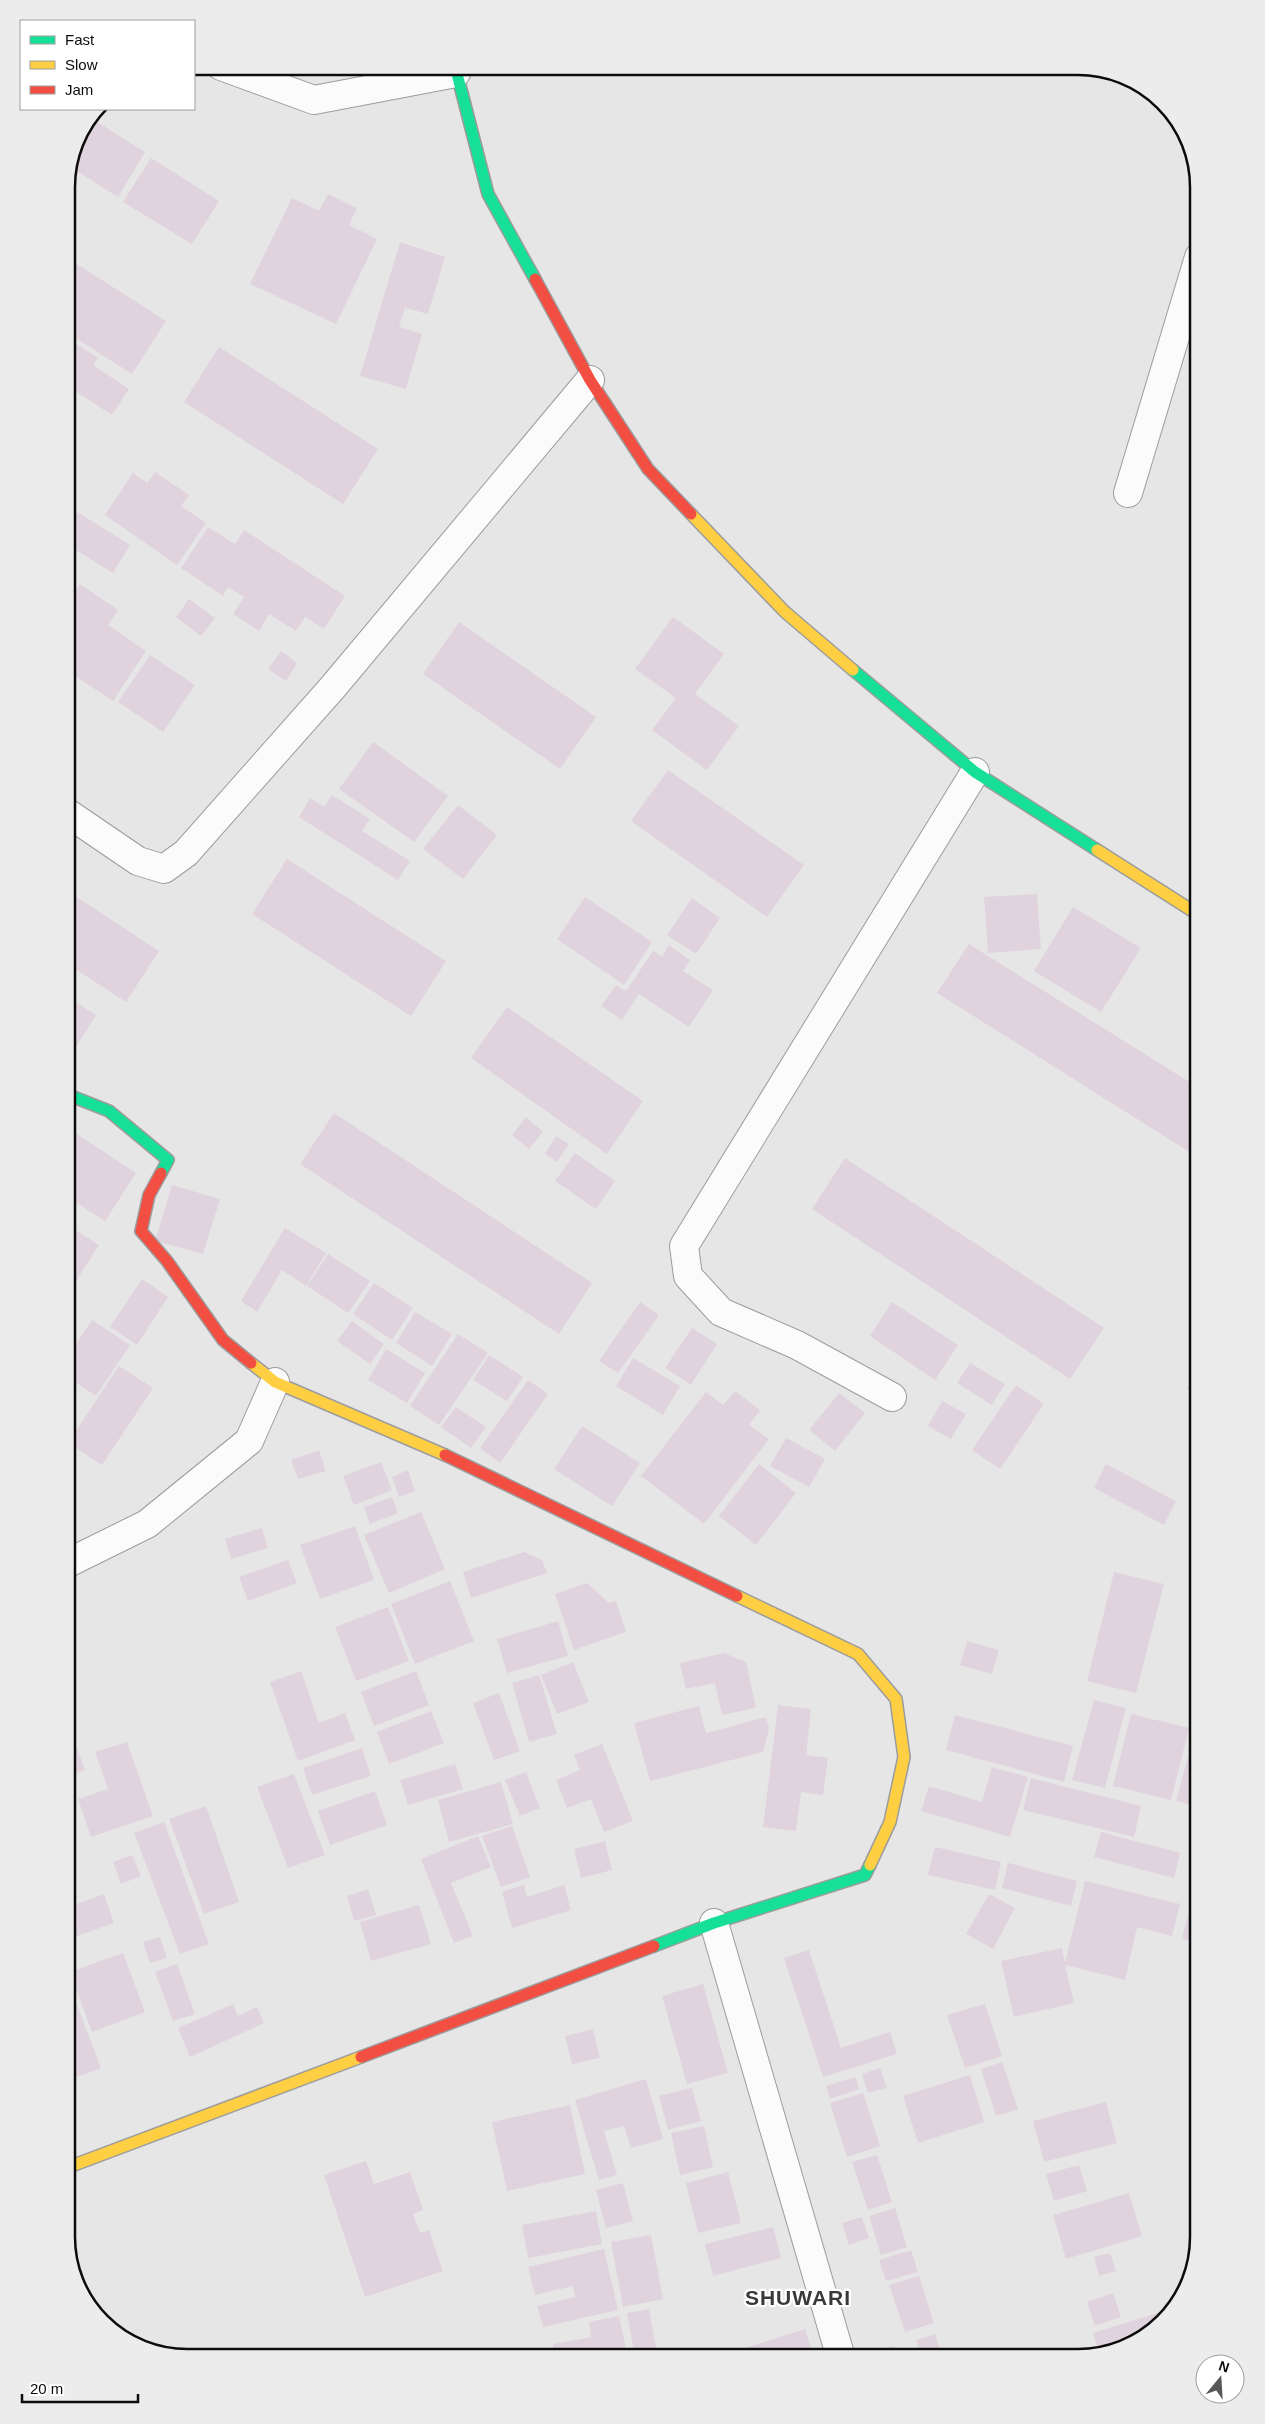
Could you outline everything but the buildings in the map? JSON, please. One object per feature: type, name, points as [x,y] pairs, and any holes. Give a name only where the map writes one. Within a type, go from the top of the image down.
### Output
[{"type":"street","points":[[246,75],[314,100],[432,75]]},
{"type":"street","points":[[456,75],[488,194],[590,380],[648,469],[785,612],[975,772],[1190,909]]},
{"type":"street","points":[[1128,494],[1190,287]]},
{"type":"street","points":[[75,818],[138,861],[164,869],[186,853],[333,687],[590,380]]},
{"type":"street","points":[[892,1397],[797,1345],[721,1312],[688,1276],[684,1246],[975,772]]},
{"type":"street","points":[[75,1097],[110,1111],[168,1160],[148,1195],[141,1231],[167,1261],[223,1340],[275,1382],[432,1449],[858,1654],[896,1699],[904,1757],[890,1822],[865,1875],[714,1923],[75,2165]]},
{"type":"street","points":[[75,1560],[147,1524],[249,1441],[275,1382]]},
{"type":"street","points":[[714,1923],[838,2349]]},
{"type":"traffic: fast","points":[[457,75],[488,194],[535,279]]},
{"type":"traffic: fast","points":[[853,670],[975,772],[1097,850]]},
{"type":"traffic: fast","points":[[75,1098],[109,1111],[168,1160],[161,1173]]},
{"type":"traffic: fast","points":[[654,1946],[714,1923],[865,1875],[870,1865]]},
{"type":"traffic: slow","points":[[691,514],[785,612],[853,670]]},
{"type":"traffic: slow","points":[[1097,850],[1190,909]]},
{"type":"traffic: slow","points":[[251,1363],[275,1382],[445,1455]]},
{"type":"traffic: slow","points":[[737,1596],[858,1654],[896,1699],[904,1757],[890,1822],[870,1865]]},
{"type":"traffic: slow","points":[[75,2165],[361,2057]]},
{"type":"traffic: jam","points":[[535,279],[590,380],[648,469],[691,514]]},
{"type":"traffic: jam","points":[[161,1173],[149,1195],[141,1231],[167,1261],[223,1340],[251,1363]]},
{"type":"traffic: jam","points":[[445,1455],[737,1596]]},
{"type":"traffic: jam","points":[[361,2057],[654,1946]]},
{"type":"district","name":"SHUWARI","points":[[798,2297]]}]
